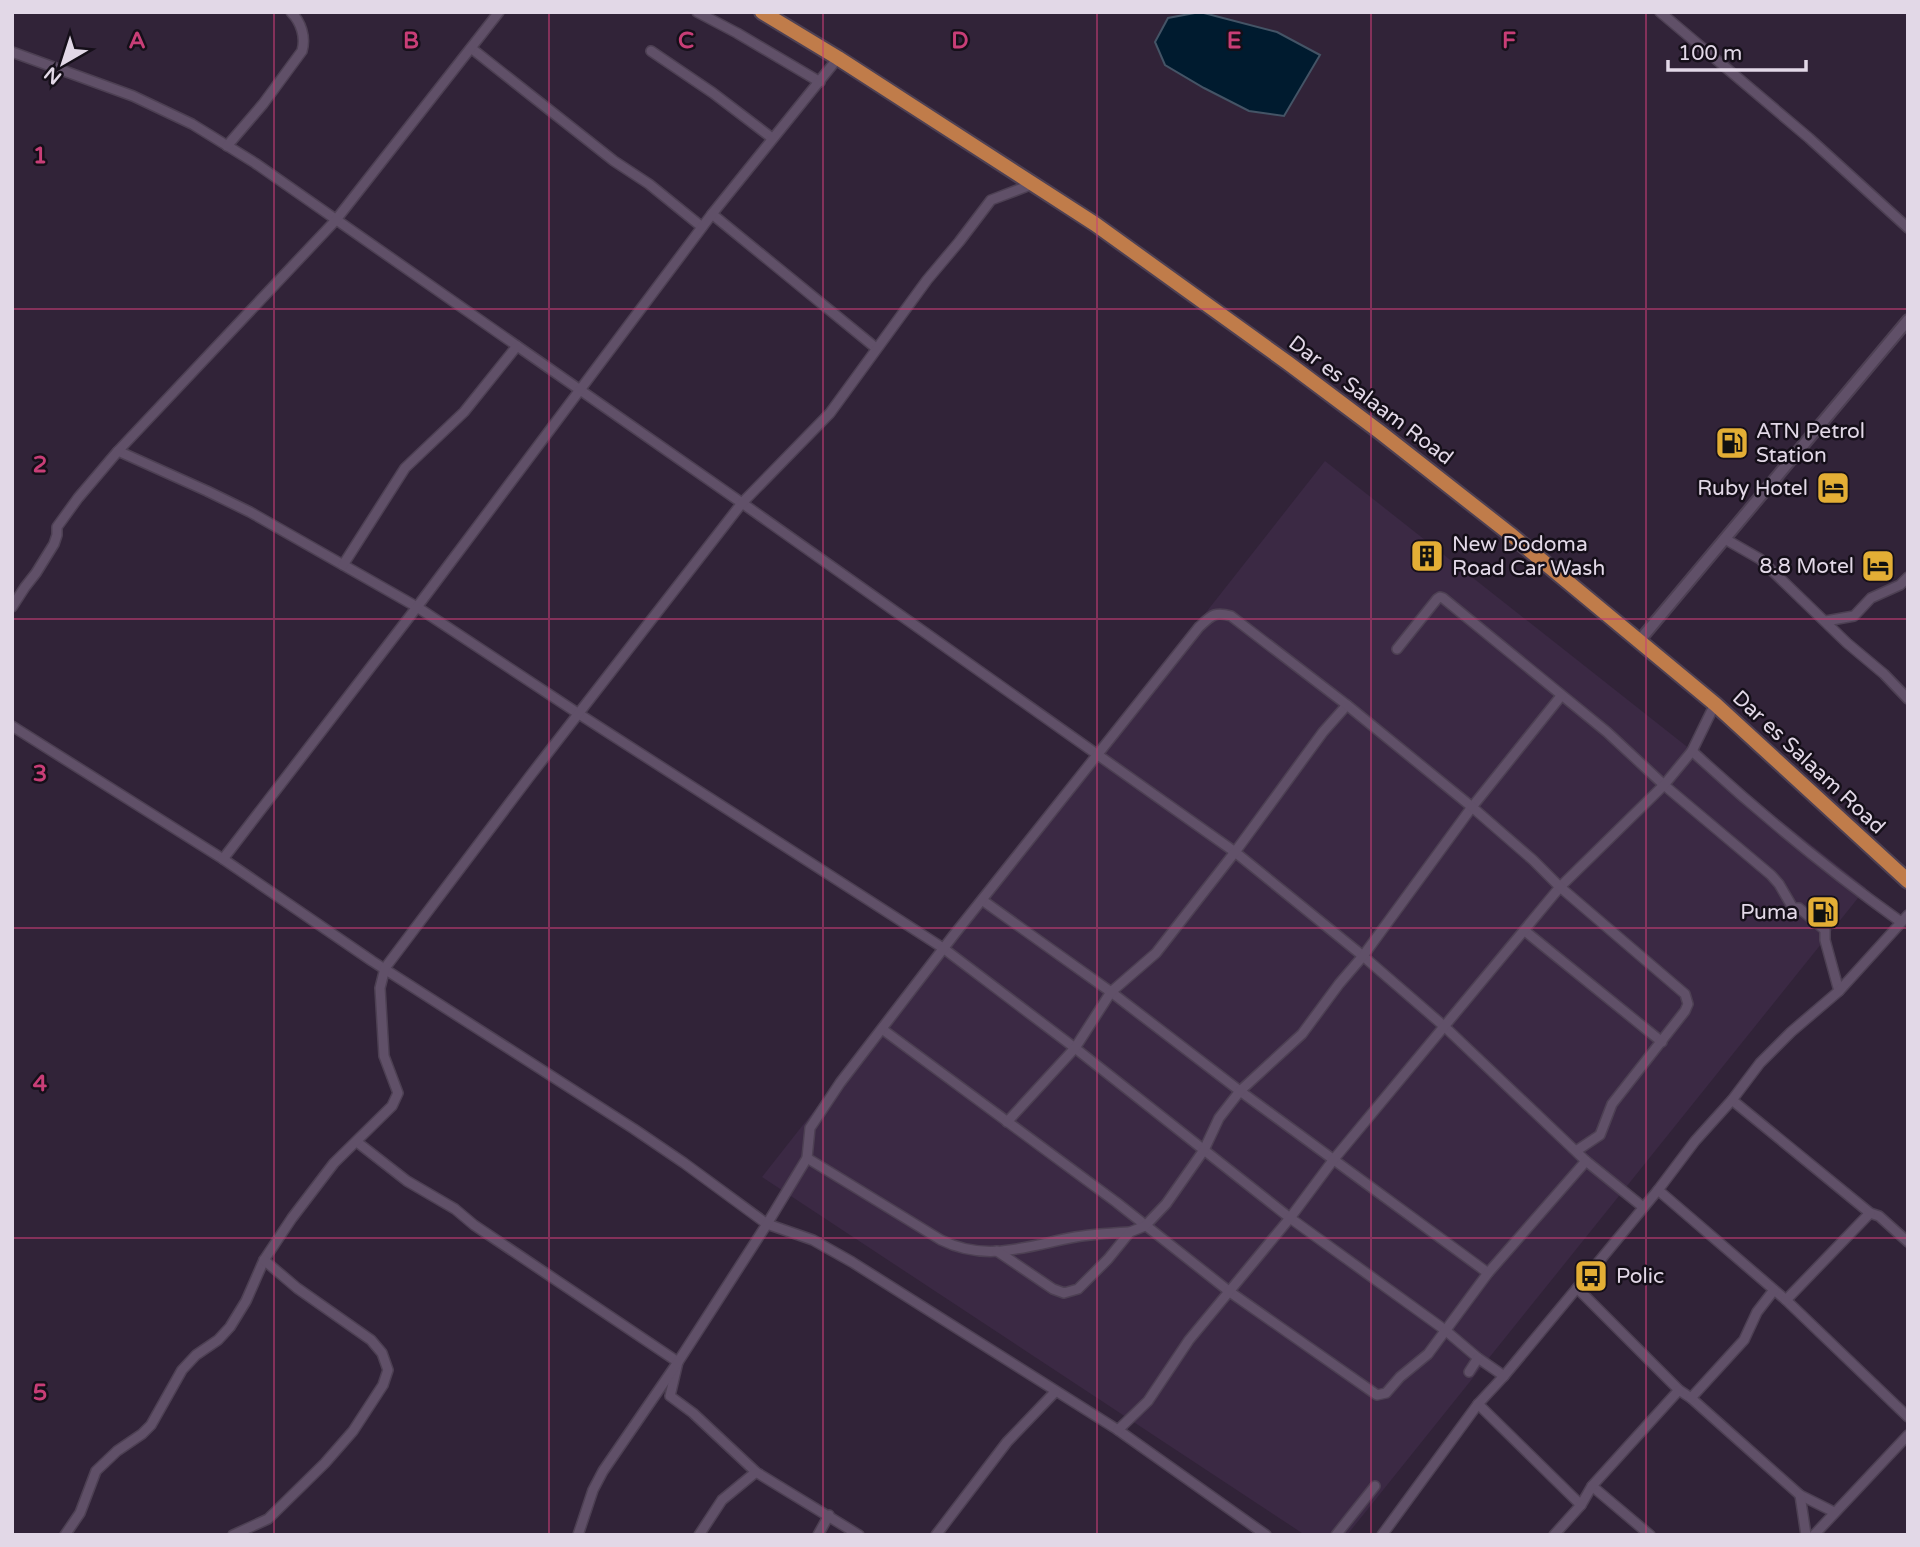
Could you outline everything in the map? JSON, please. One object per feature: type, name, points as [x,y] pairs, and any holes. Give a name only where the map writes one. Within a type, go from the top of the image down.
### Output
[{"type":"highway","name":"Dar es Salaam Road","points":[[762,12],[1096,224],[1288,363],[1510,534],[1640,640],[1715,704],[1908,881]]},
{"type":"street","points":[[227,146],[263,104],[302,51],[303,34],[298,19],[291,12]]},
{"type":"street","points":[[12,607],[54,544],[57,527],[118,451],[334,220],[499,12]]},
{"type":"street","points":[[697,12],[820,82]]},
{"type":"street","points":[[1660,12],[1809,138],[1908,228]]},
{"type":"street","points":[[471,48],[702,227]]},
{"type":"street","points":[[651,51],[772,138]]},
{"type":"street","points":[[12,52],[133,96],[192,124],[255,163],[1235,852],[1445,1027],[1586,1161],[1643,1207]]},
{"type":"street","points":[[223,859],[418,607],[702,227],[838,58]]},
{"type":"street","points":[[65,1535],[85,1503],[96,1471],[151,1425],[182,1370],[218,1340],[235,1321],[264,1260],[318,1182],[392,1106],[398,1096],[384,1056],[380,988],[385,968],[742,503],[830,413],[927,280],[991,200],[1033,184]]},
{"type":"street","points":[[712,214],[876,348]]},
{"type":"street","points":[[1640,640],[1907,323]]},
{"type":"street","points":[[343,565],[405,468],[464,412],[517,346]]},
{"type":"street","points":[[118,451],[250,512],[418,607],[943,948],[1075,1048],[1290,1218],[1504,1376]]},
{"type":"street","points":[[1725,539],[1760,559],[1908,699]]},
{"type":"street","points":[[1826,621],[1854,616],[1871,598],[1900,585],[1908,577]]},
{"type":"street","points":[[1397,649],[1440,597],[1606,732],[1771,875],[1793,908],[1799,908],[1825,930],[1825,940],[1839,991]]},
{"type":"street","points":[[578,1535],[593,1490],[603,1471],[678,1362],[767,1224],[807,1158],[810,1128],[840,1083],[943,948],[1199,627],[1211,616],[1220,613],[1231,616],[1347,705],[1472,807],[1685,994],[1688,1004],[1685,1012],[1612,1104],[1600,1135],[1576,1151]]},
{"type":"street","points":[[807,1158],[941,1240],[972,1250],[1022,1249],[1090,1235],[1130,1232],[1145,1226],[1166,1204],[1204,1150],[1219,1118],[1240,1091],[1301,1034],[1363,956],[1472,807],[1561,696]]},
{"type":"street","points":[[1118,1430],[1148,1401],[1189,1340],[1290,1218],[1334,1159],[1560,887],[1664,785],[1692,751],[1715,704]]},
{"type":"street","points":[[1007,1122],[1075,1048],[1111,992],[1156,953],[1347,705]]},
{"type":"street","points":[[12,726],[223,859],[654,1143],[767,1224],[813,1240],[842,1257],[1118,1430],[1266,1535]]},
{"type":"street","points":[[1382,1535],[1478,1404],[1577,1288],[1760,1063],[1839,991],[1904,919],[1799,846],[1692,751]]},
{"type":"street","points":[[982,900],[1111,992],[1240,1091],[1488,1273]]},
{"type":"street","points":[[1525,931],[1662,1042]]},
{"type":"street","points":[[882,1029],[1230,1292],[1377,1395],[1386,1393],[1400,1377],[1428,1354],[1488,1273],[1586,1161]]},
{"type":"street","points":[[1732,1100],[1908,1242]]},
{"type":"street","points":[[357,1142],[407,1181],[454,1209],[678,1362]]},
{"type":"street","points":[[1658,1190],[1786,1300],[1908,1418]]},
{"type":"street","points":[[1786,1300],[1870,1213]]},
{"type":"street","points":[[997,1251],[1064,1293],[1078,1289],[1086,1282],[1130,1232]]},
{"type":"street","points":[[233,1535],[268,1519],[325,1463],[368,1408],[383,1385],[388,1370],[382,1353],[371,1340],[297,1288],[264,1260]]},
{"type":"street","points":[[1577,1288],[1679,1390],[1800,1495],[1833,1512]]},
{"type":"street","points":[[1690,1398],[1744,1340],[1757,1312],[1774,1290]]},
{"type":"street","points":[[1469,1372],[1478,1358]]},
{"type":"street","points":[[678,1362],[670,1396],[756,1472],[859,1535]]},
{"type":"street","points":[[1554,1535],[1581,1505],[1592,1486],[1679,1390]]},
{"type":"street","points":[[936,1535],[1007,1442],[1055,1392]]},
{"type":"street","points":[[1478,1404],[1581,1505]]},
{"type":"street","points":[[1814,1535],[1908,1436]]},
{"type":"street","points":[[699,1535],[723,1500],[756,1472]]},
{"type":"street","points":[[1336,1535],[1376,1486]]},
{"type":"street","points":[[1592,1486],[1650,1535]]},
{"type":"street","points":[[1800,1495],[1806,1535]]},
{"type":"street","points":[[818,1535],[828,1515]]},
{"type":"shaded area","points":[[1325,461],[1866,888],[1347,1535],[1305,1535],[762,1177]]},
{"type":"water","points":[[1200,12],[1277,32],[1320,55],[1284,116],[1249,111],[1165,65],[1155,42],[1168,18]]},
{"type":"place","name":"ATN Petrol Station","points":[[1732,443]]},
{"type":"place","name":"Ruby Hotel","points":[[1833,488]]},
{"type":"place","name":"New Dodoma Road Car Wash","points":[[1427,556]]},
{"type":"place","name":"8.8 Motel","points":[[1878,566]]},
{"type":"place","name":"Puma","points":[[1823,912]]},
{"type":"place","name":"Polic","points":[[1591,1276]]}]
